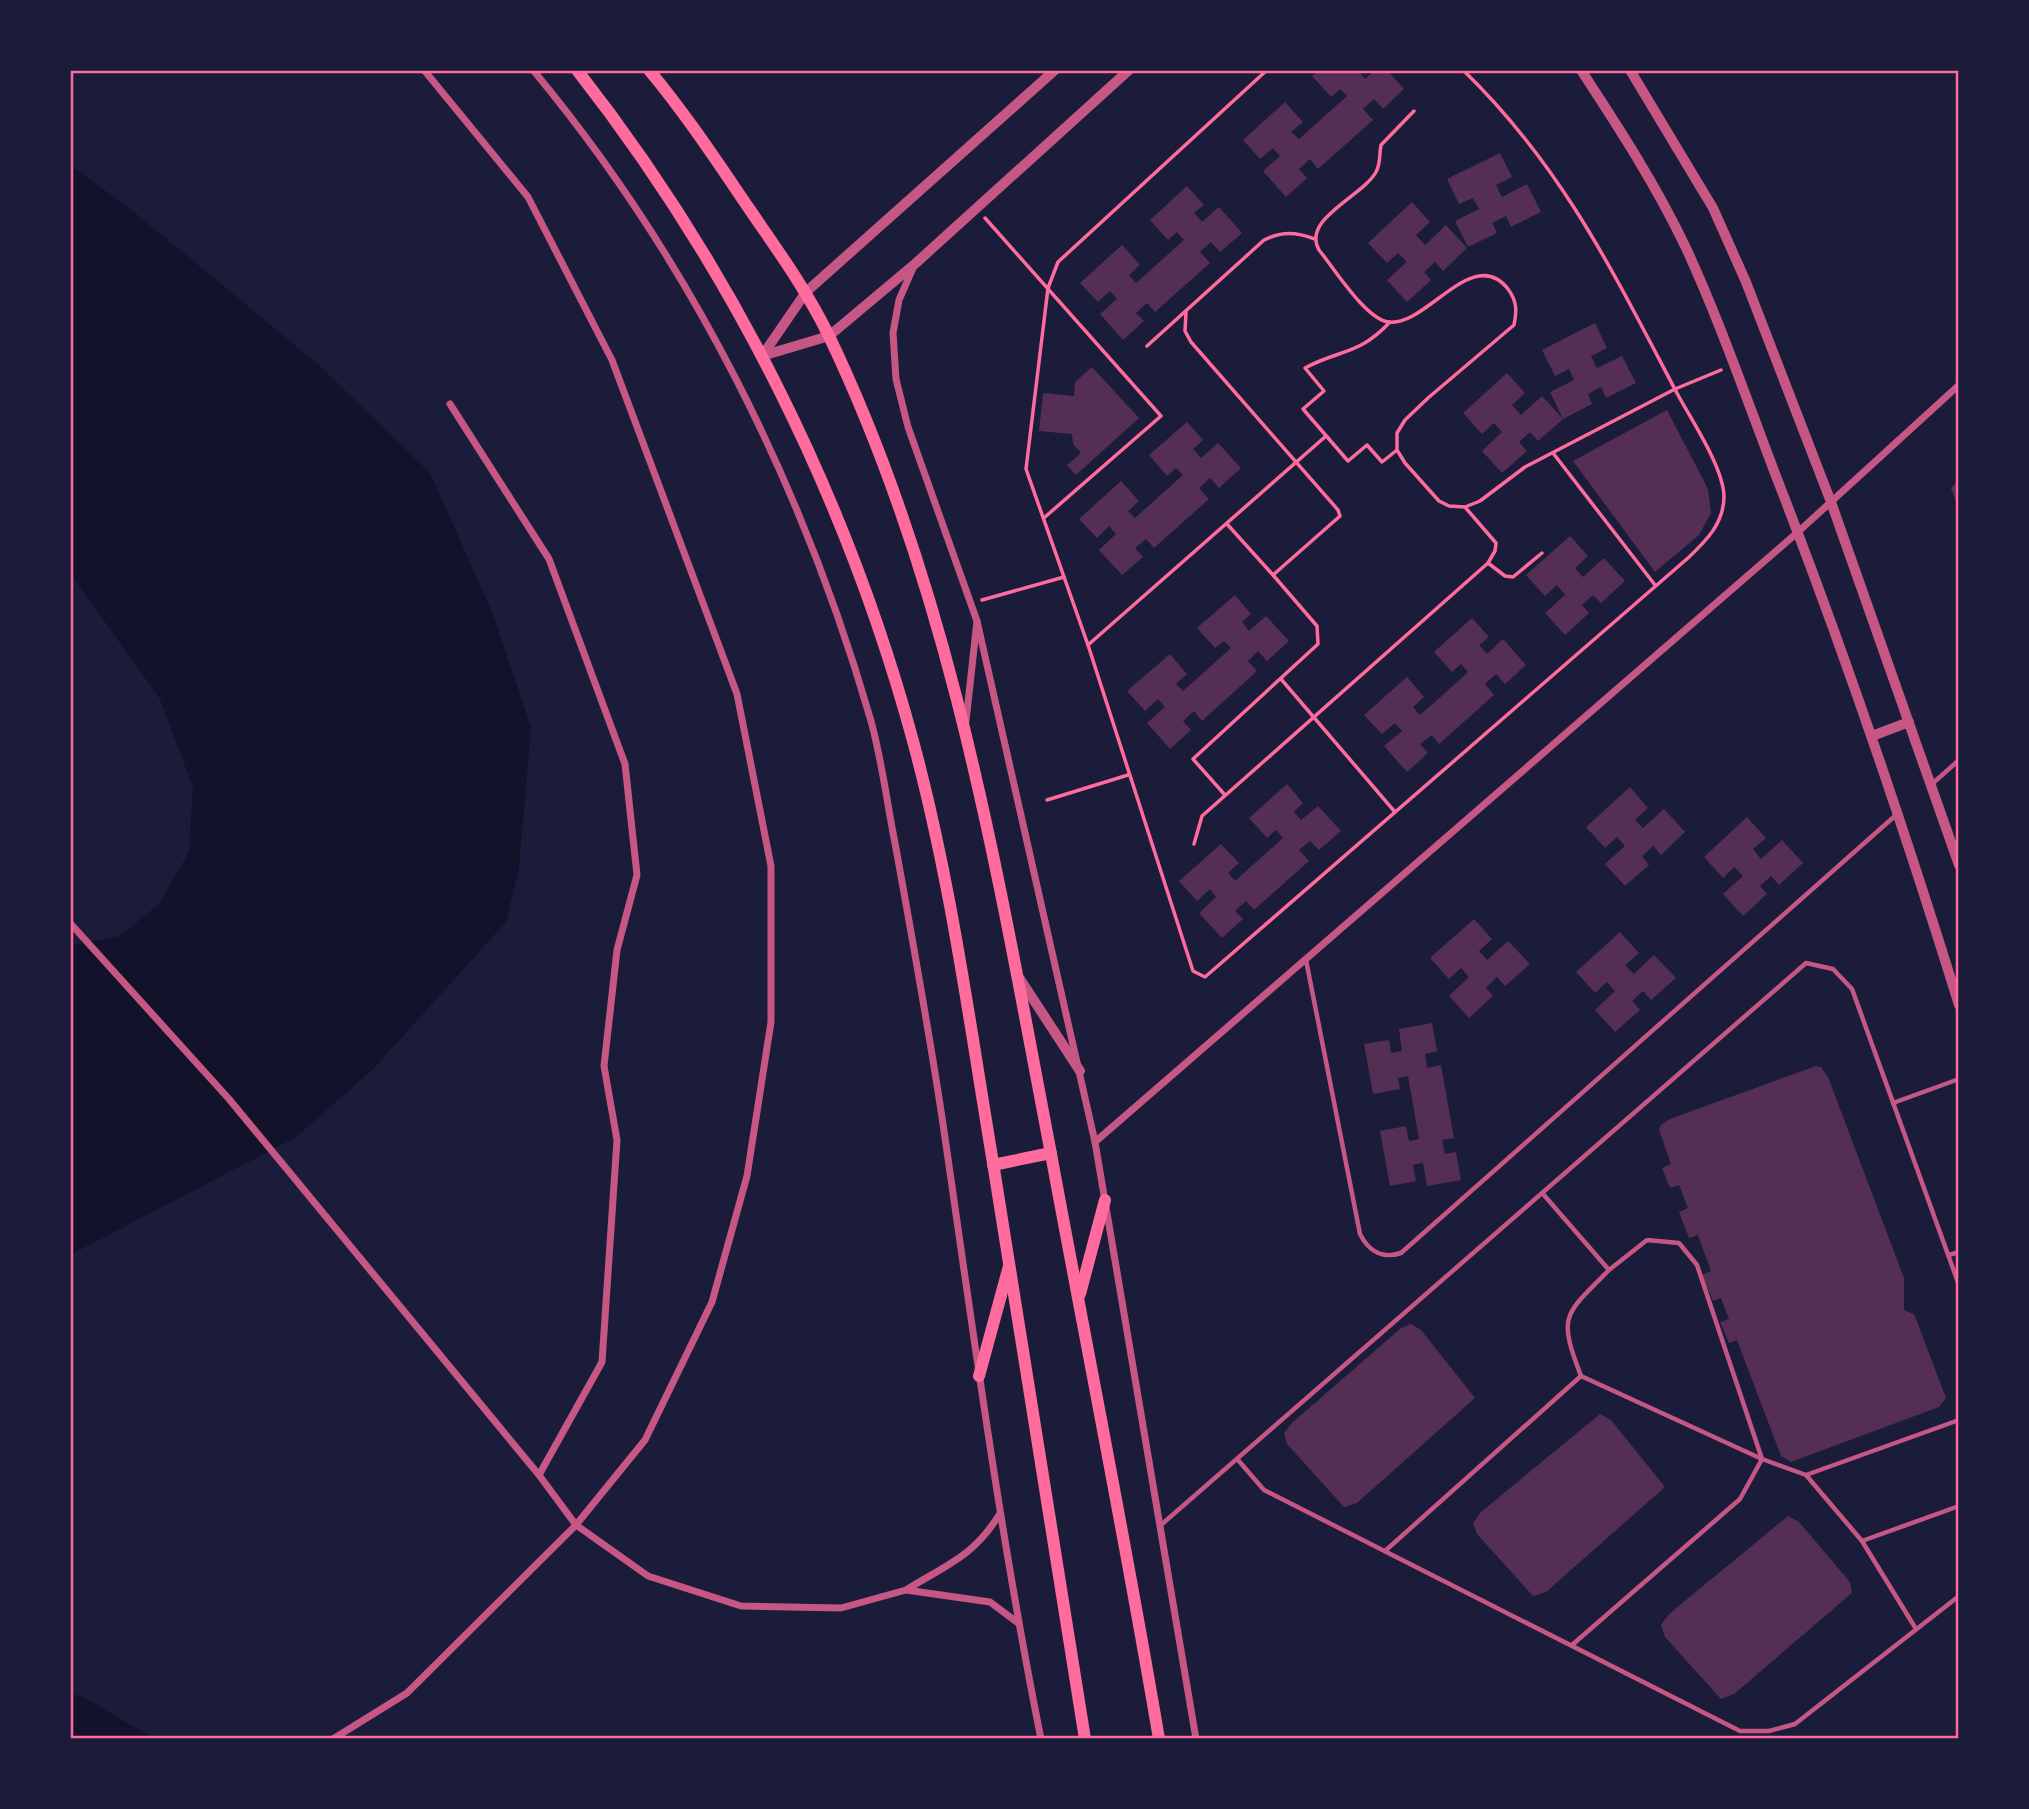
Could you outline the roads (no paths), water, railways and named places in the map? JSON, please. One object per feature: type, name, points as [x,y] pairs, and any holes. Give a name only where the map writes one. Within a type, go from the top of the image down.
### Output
[{"type":"main road","points":[[577,70],[632,140],[722,281],[762,356],[815,465],[867,601],[913,741],[962,966],[1085,1739]]},
{"type":"main road","points":[[649,70],[678,106],[806,292],[829,336],[873,441],[920,571],[966,725],[1020,979],[1125,1537],[1159,1739]]},
{"type":"main road","points":[[993,1165],[1051,1153]]},
{"type":"main road","points":[[1079,1298],[1105,1200]]},
{"type":"main road","points":[[979,1376],[1010,1263]]},
{"type":"street","points":[[333,1739],[407,1693],[576,1525],[645,1440],[712,1301],[747,1176],[771,1022],[771,866],[737,694],[612,360],[528,197],[424,70]]},
{"type":"street","points":[[533,70],[577,123],[663,247],[728,363],[781,474],[834,609],[872,724],[926,1007],[999,1514],[1041,1739]]},
{"type":"street","points":[[762,356],[806,292],[1055,70]]},
{"type":"street","points":[[762,356],[829,336],[916,263],[1129,70]]},
{"type":"street","points":[[1581,70],[1632,147],[1686,248],[1798,532],[1872,736],[1959,1005]]},
{"type":"street","points":[[1630,70],[1713,208],[1746,282],[1831,502],[1959,865]]},
{"type":"street","points":[[916,263],[899,300],[893,333],[896,379],[908,427],[976,621],[1080,1072],[1095,1142],[1196,1739]]},
{"type":"street","points":[[1095,1142],[1798,532],[1959,385]]},
{"type":"street","points":[[450,404],[549,559],[625,764],[636,875],[617,950],[604,1066],[617,1140],[602,1362],[539,1475]]},
{"type":"street","points":[[966,725],[976,621]]},
{"type":"street","points":[[1872,736],[1909,722]]},
{"type":"street","points":[[70,923],[229,1099],[539,1475],[576,1525],[648,1576],[741,1606],[841,1608],[906,1590],[969,1553],[984,1539],[999,1514]]},
{"type":"street","points":[[1020,979],[1080,1072]]},
{"type":"street","points":[[906,1590],[990,1602],[1018,1623]]},
{"type":"lane","points":[[1931,785],[1959,760]]},
{"type":"lane","points":[[1306,959],[1360,1234],[1379,1255],[1391,1257],[1401,1253],[1899,813]]},
{"type":"lane","points":[[1160,1525],[1238,1460],[1806,963],[1833,969],[1852,989],[1959,1284]]},
{"type":"lane","points":[[1894,1103],[1959,1079]]},
{"type":"lane","points":[[1543,1194],[1609,1270]]},
{"type":"lane","points":[[1572,1645],[1740,1499],[1762,1459],[1697,1265],[1679,1243],[1647,1240],[1609,1270],[1570,1310],[1567,1339],[1581,1376],[1762,1459],[1806,1475],[1862,1541],[1916,1629]]},
{"type":"lane","points":[[1948,1255],[1959,1252]]},
{"type":"lane","points":[[1385,1551],[1581,1376]]},
{"type":"lane","points":[[1806,1475],[1959,1420]]},
{"type":"lane","points":[[1238,1460],[1264,1489],[1741,1731],[1769,1731],[1795,1724],[1959,1596]]},
{"type":"lane","points":[[1862,1541],[1959,1506]]}]
